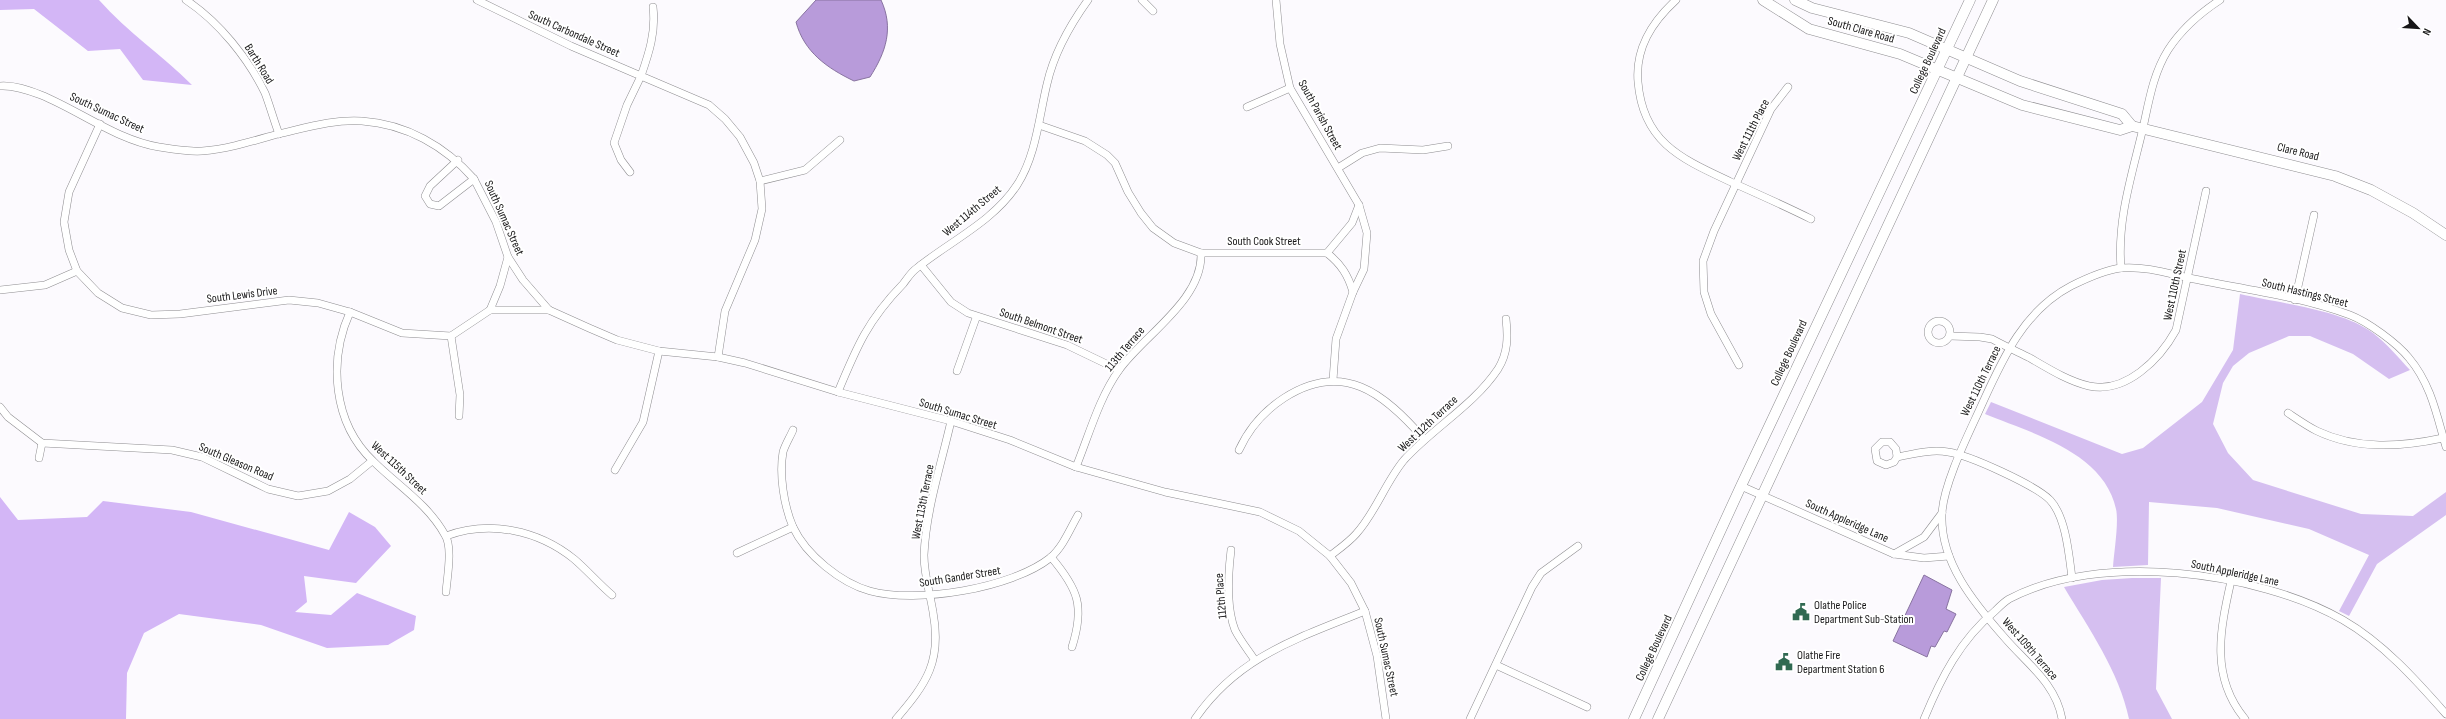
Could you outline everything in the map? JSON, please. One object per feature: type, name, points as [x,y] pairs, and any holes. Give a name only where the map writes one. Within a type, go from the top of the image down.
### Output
[{"type":"street","name":"South Carbondale Street","points":[[476,0],[640,76],[708,105],[725,119],[740,137],[754,163],[760,181],[762,209],[755,240],[725,311],[718,357]]},
{"type":"street","name":"West 114th Street","points":[[838,392],[864,331],[889,298],[921,265],[1004,202],[1018,184],[1027,164],[1048,82],[1057,56],[1066,33],[1088,0]]},
{"type":"street","points":[[1142,0],[1153,11]]},
{"type":"street","name":"South Parish Street","points":[[1276,0],[1280,44],[1290,88],[1338,168]]},
{"type":"street","points":[[1676,0],[1653,25],[1640,54],[1637,76],[1639,92],[1642,107],[1656,135],[1680,157],[1811,219]]},
{"type":"street","name":"South Clare Road","points":[[1763,0],[1809,29],[1900,54],[1956,78]]},
{"type":"street","name":"South Clare Road","points":[[1795,0],[1812,8],[1909,33],[1965,57]]},
{"type":"street","name":"College Boulevard","points":[[1634,719],[1741,486],[1938,71],[1970,0]]},
{"type":"street","points":[[1658,719],[1903,196],[1965,57],[1993,0]]},
{"type":"street","points":[[2121,268],[2119,246],[2126,193],[2155,75],[2168,50],[2186,28],[2220,0]]},
{"type":"street","name":"Barth Road","points":[[190,1],[222,32],[245,58],[265,94],[279,134]]},
{"type":"street","points":[[630,172],[621,160],[614,143],[627,105],[650,51],[655,25],[653,7]]},
{"type":"street","points":[[1965,57],[2020,82],[2122,114],[2132,126]]},
{"type":"street","name":"Clare Road","points":[[1956,78],[2022,104],[2120,130],[2132,126],[2143,128],[2335,176],[2371,190],[2413,212],[2446,235]]},
{"type":"street","name":"South Sumac Street","points":[[0,86],[25,89],[68,106],[100,124],[131,138],[158,147],[201,151],[239,145],[328,123],[362,121],[404,129],[436,145],[458,160],[474,179],[496,222],[508,257],[523,280],[549,310],[617,340],[659,351],[718,357],[745,363],[838,392],[951,421],[1010,440],[1076,467],[1165,492],[1260,512],[1299,531],[1330,556],[1351,583],[1365,611],[1377,656],[1386,719]]},
{"type":"street","name":"West 111th Place","points":[[1739,365],[1711,314],[1704,292],[1702,276],[1707,246],[1771,110],[1788,87]]},
{"type":"street","points":[[1247,107],[1290,88]]},
{"type":"street","points":[[0,290],[45,285],[77,271],[69,250],[64,222],[69,192],[100,124]]},
{"type":"street","name":"South Cook Street","points":[[1038,125],[1085,141],[1107,155],[1115,163],[1128,192],[1154,228],[1174,243],[1201,253],[1327,253]]},
{"type":"street","points":[[760,181],[805,170],[840,140]]},
{"type":"street","points":[[1333,380],[1336,339],[1353,292],[1364,269],[1367,251],[1367,233],[1359,205],[1338,168],[1362,153],[1380,148],[1423,150],[1448,146]]},
{"type":"street","name":"South Sumac Street","points":[[458,160],[430,186],[425,196],[430,204],[439,206],[474,179]]},
{"type":"street","name":"West 110th Street","points":[[1950,336],[1992,339],[2060,375],[2090,386],[2113,386],[2138,374],[2164,350],[2176,330],[2206,191]]},
{"type":"street","points":[[1353,292],[1348,275],[1338,262],[1327,253],[1352,223],[1359,205]]},
{"type":"street","points":[[2295,300],[2314,216]]},
{"type":"street","name":"113th Terrace","points":[[1076,467],[1100,406],[1119,370],[1185,297],[1197,277],[1201,263],[1201,253]]},
{"type":"street","points":[[459,416],[460,395],[451,336],[490,310],[500,286],[508,257]]},
{"type":"street","name":"South Belmont Street","points":[[921,265],[951,302],[976,318],[1067,345],[1119,370]]},
{"type":"street","name":"South Hastings Street","points":[[2121,268],[2166,272],[2295,300],[2353,316],[2387,338],[2409,357],[2428,388],[2438,413],[2446,447]]},
{"type":"street","name":"West 110th Terrace","points":[[1988,616],[1959,580],[1949,556],[1942,513],[1959,454],[2009,348],[2034,313],[2069,287],[2121,268]]},
{"type":"street","name":"South Lewis Drive","points":[[77,271],[98,293],[122,308],[151,315],[180,314],[289,300],[318,303],[350,312],[402,333],[451,336]]},
{"type":"street","points":[[490,310],[549,310]]},
{"type":"street","name":"West 115th Street","points":[[350,312],[339,345],[337,372],[338,398],[345,420],[357,444],[372,461],[422,505],[446,536],[449,555],[446,592]]},
{"type":"street","points":[[957,371],[976,318]]},
{"type":"street","name":"West 112th Terrace","points":[[1330,556],[1356,535],[1388,482],[1424,439],[1475,396],[1498,368],[1506,351],[1508,338],[1506,319]]},
{"type":"street","points":[[614,470],[643,422],[659,351]]},
{"type":"street","points":[[1239,450],[1247,433],[1271,407],[1293,392],[1313,384],[1333,380],[1369,391],[1389,402],[1424,439]]},
{"type":"street","points":[[0,407],[8,417],[42,443],[39,458]]},
{"type":"street","points":[[2288,413],[2317,431],[2357,444],[2399,447],[2443,438]]},
{"type":"street","name":"West 113th Terrace","points":[[896,719],[923,686],[932,665],[936,635],[924,556],[926,527],[951,421]]},
{"type":"street","name":"South Gander Street","points":[[793,430],[784,452],[783,484],[793,527],[810,552],[842,578],[870,591],[915,596],[1005,582],[1051,557],[1064,541],[1078,515]]},
{"type":"street","name":"South Gleason Road","points":[[42,443],[172,450],[202,457],[268,489],[298,496],[328,491],[350,479],[372,461]]},
{"type":"street","points":[[1897,457],[1930,452],[1959,454],[2028,485],[2050,500],[2062,522],[2072,578]]},
{"type":"street","name":"South Appleridge Lane","points":[[1741,486],[1894,554],[1924,558],[1949,556]]},
{"type":"street","points":[[1894,554],[1924,537],[1942,513]]},
{"type":"street","points":[[736,553],[793,527]]},
{"type":"street","points":[[446,536],[471,529],[497,528],[526,533],[552,543],[574,560],[612,595]]},
{"type":"street","points":[[1470,719],[1532,587],[1541,573],[1578,546]]},
{"type":"street","name":"112th Place","points":[[1231,550],[1229,567],[1231,610],[1236,631],[1254,659]]},
{"type":"street","points":[[1051,557],[1072,587],[1080,606],[1078,627],[1072,647]]},
{"type":"street","name":"South Appleridge Lane","points":[[1924,719],[1953,656],[1988,616],[2009,599],[2072,578],[2155,572],[2231,581],[2290,597],[2344,621],[2379,646],[2446,714]]},
{"type":"street","points":[[2231,581],[2222,622],[2220,661],[2228,692],[2245,719]]},
{"type":"street","points":[[1197,718],[1224,686],[1254,659],[1286,642],[1365,611]]},
{"type":"street","name":"West 109th Terrace","points":[[1988,616],[2004,637],[2043,678],[2059,703],[2062,719]]},
{"type":"street","points":[[1496,665],[1587,706]]},
{"type":"shaded area","points":[[0,0],[99,0],[121,23],[192,85],[143,80],[120,49],[88,51],[34,9],[0,10]]},
{"type":"shaded area","points":[[816,0],[881,0],[887,20],[886,40],[876,68],[870,77],[854,81],[844,76],[826,65],[805,42],[796,22]]},
{"type":"shaded area","points":[[2240,294],[2310,308],[2345,318],[2373,333],[2410,370],[2389,379],[2353,354],[2310,336],[2289,336],[2249,353],[2233,366],[2223,383],[2213,424],[2228,453],[2253,480],[2361,514],[2413,516],[2446,492],[2446,515],[2377,564],[2349,616],[2339,611],[2369,555],[2309,529],[2217,508],[2149,502],[2148,565],[2113,567],[2117,529],[2116,509],[2109,489],[2097,473],[2081,459],[2063,447],[2044,437],[1985,414],[1991,402],[2122,454],[2143,448],[2202,402],[2233,350]]},
{"type":"shaded area","points":[[0,497],[18,520],[87,517],[103,501],[191,512],[329,550],[349,512],[375,527],[391,546],[356,583],[304,576],[307,602],[295,612],[331,615],[357,593],[416,616],[414,630],[388,645],[327,648],[261,625],[179,614],[144,633],[127,673],[126,719],[0,719]]},
{"type":"shaded area","points":[[1924,575],[1952,590],[1946,609],[1956,614],[1947,632],[1944,631],[1935,647],[1931,646],[1927,657],[1893,641]]},
{"type":"shaded area","points":[[2161,578],[2156,689],[2172,719],[2129,719],[2111,667],[2064,587],[2102,580]]},
{"type":"place","name":"Olathe Police Department Sub-Station","points":[[1801,612]]},
{"type":"place","name":"Olathe Fire Department Station 6","points":[[1784,662]]}]
